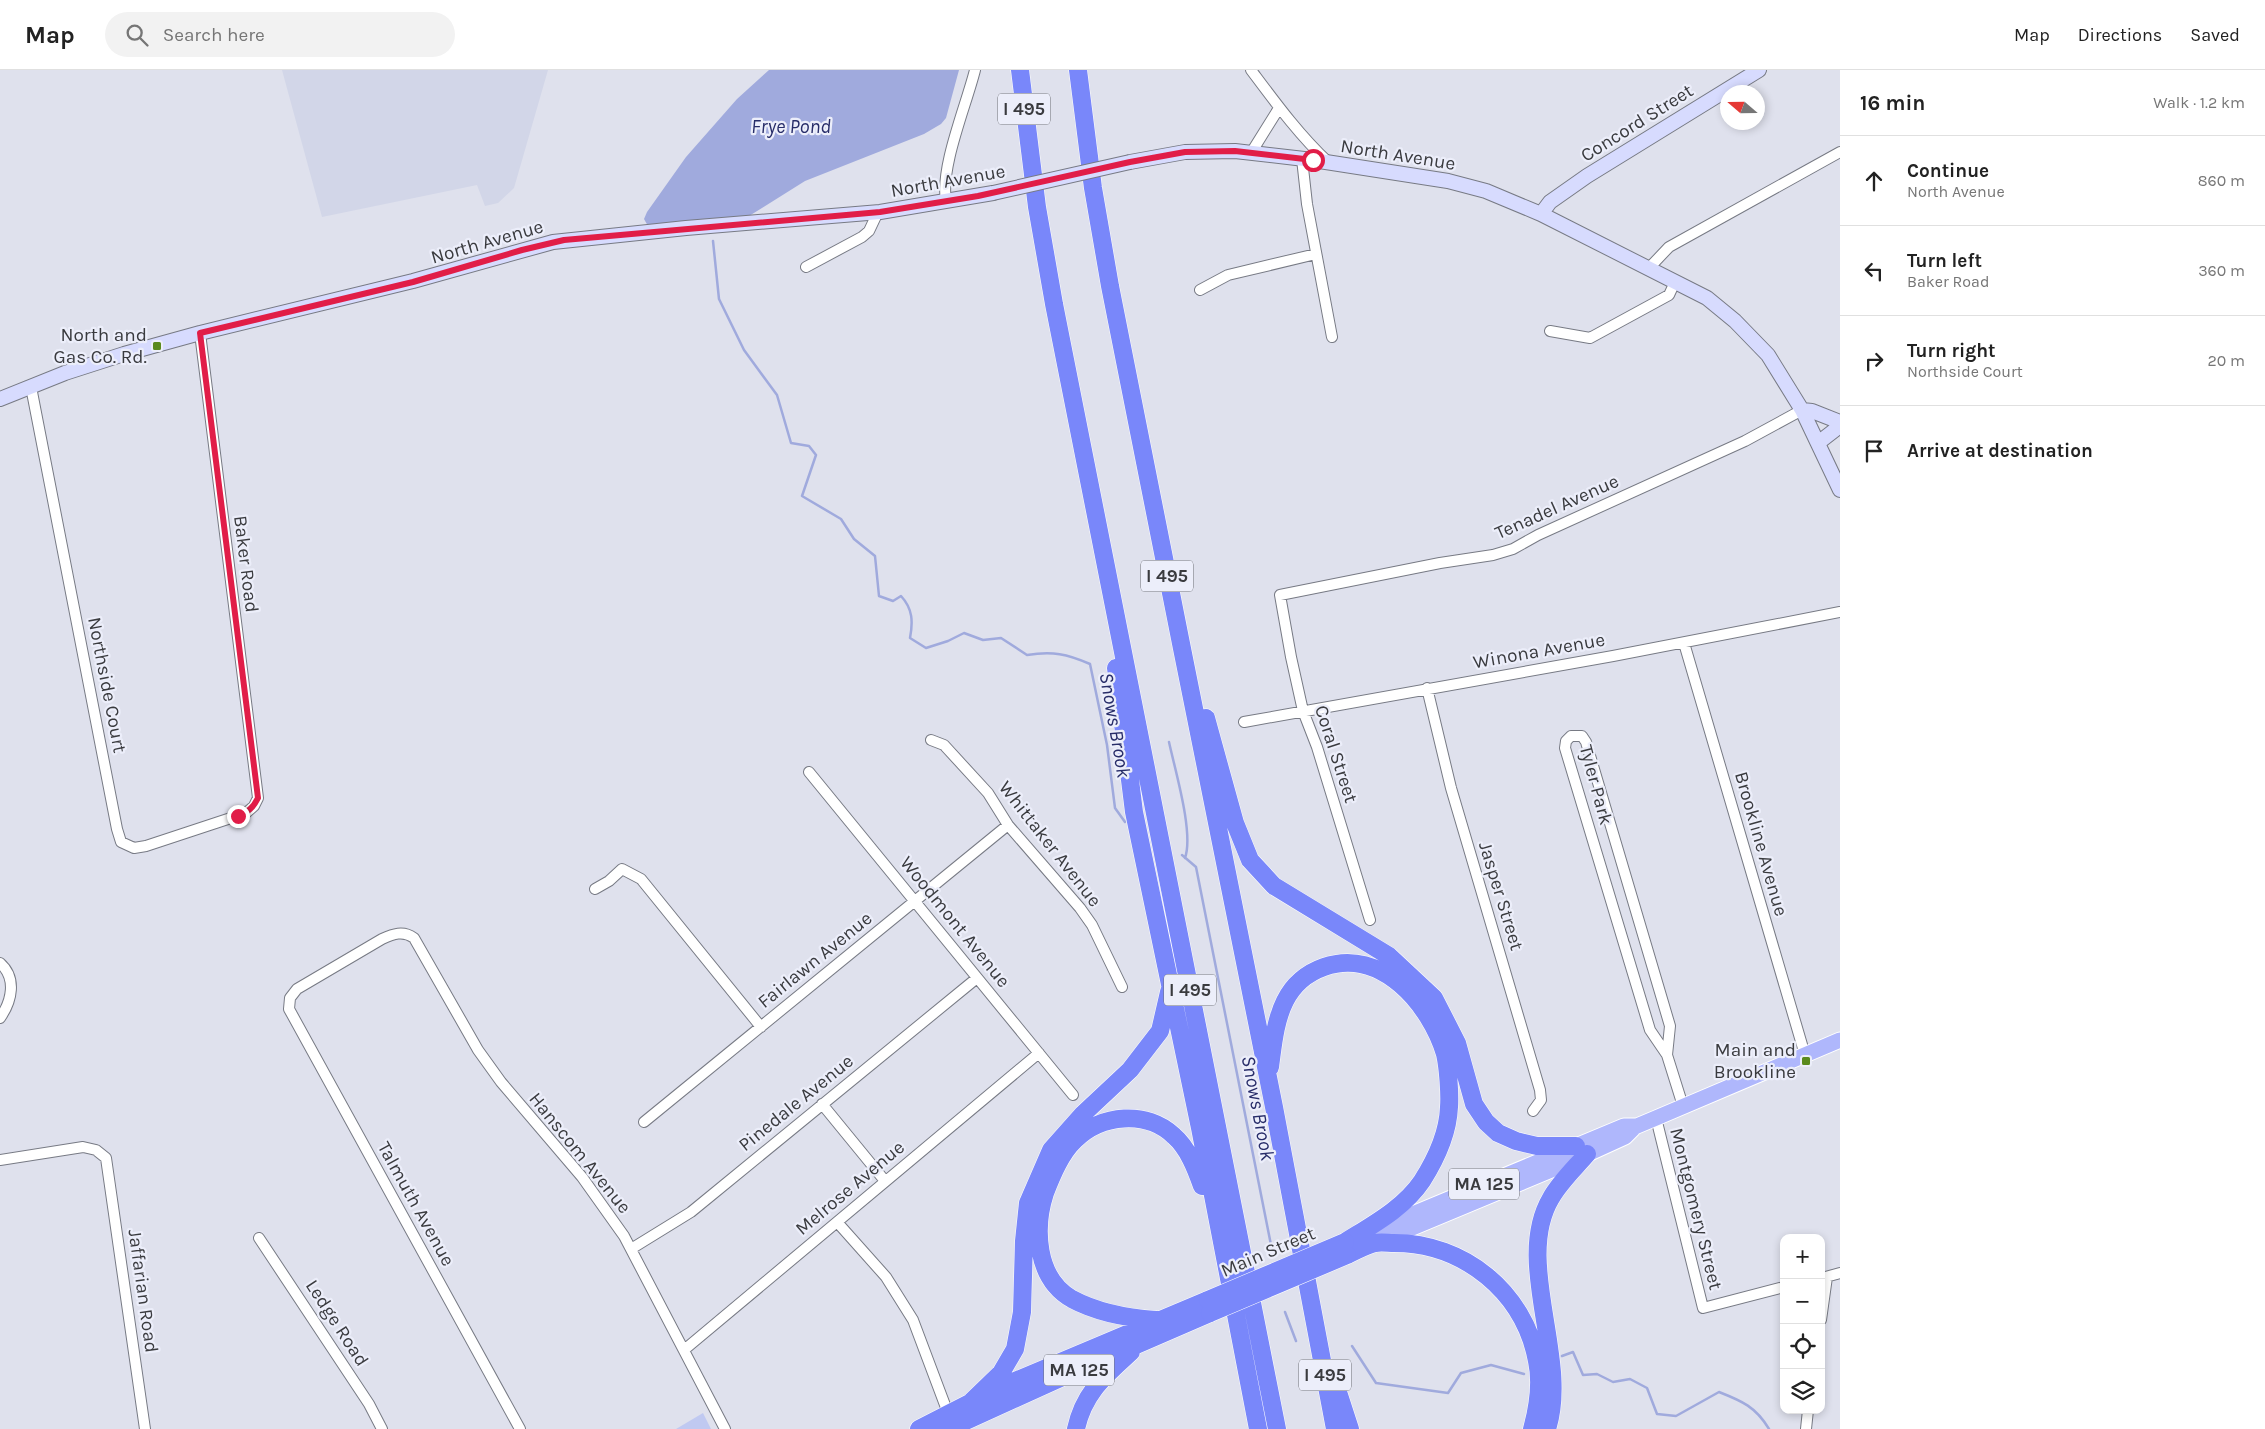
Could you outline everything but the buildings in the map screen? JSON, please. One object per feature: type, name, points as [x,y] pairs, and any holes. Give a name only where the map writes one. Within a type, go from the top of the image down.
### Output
[{"type":"highway","name":"I 495","points":[[1020,70],[1037,207],[1054,304],[1277,1429]]},
{"type":"highway","name":"I 495","points":[[1078,70],[1110,286],[1300,1250],[1316,1322],[1335,1429]]},
{"type":"highway","points":[[1103,551],[1134,812],[1218,1227],[1243,1363],[1258,1429]]},
{"type":"highway","points":[[1171,592],[1235,823],[1250,860],[1274,886],[1389,956],[1434,998],[1457,1043],[1474,1104],[1486,1122],[1498,1133],[1516,1141],[1537,1146],[1581,1150],[1550,1199],[1542,1221],[1540,1284],[1553,1382],[1547,1429]]},
{"type":"highway","points":[[1268,1080],[1276,1027],[1285,1001],[1297,984],[1313,970],[1334,963],[1356,963],[1376,969],[1396,979],[1417,1000],[1433,1025],[1445,1055],[1449,1107],[1441,1146],[1421,1182],[1396,1209],[1346,1249]]},
{"type":"highway","points":[[972,1401],[1001,1373],[1016,1348],[1022,1312],[1024,1241],[1028,1203],[1051,1150],[1082,1114],[1130,1070],[1160,1031],[1170,985]]},
{"type":"highway","points":[[1156,1320],[1128,1318],[1092,1308],[1070,1298],[1057,1286],[1048,1273],[1041,1255],[1038,1230],[1041,1206],[1050,1178],[1061,1159],[1074,1140],[1091,1126],[1112,1118],[1132,1118],[1161,1125],[1176,1137],[1196,1168],[1218,1227]]},
{"type":"highway","points":[[1375,1243],[1410,1243],[1443,1250],[1471,1263],[1495,1282],[1506,1294],[1526,1329],[1537,1362],[1539,1391],[1532,1429]]},
{"type":"highway","name":"Main Street","points":[[919,1429],[948,1421],[1069,1374],[1138,1345],[1209,1306],[1346,1249],[1375,1243]]},
{"type":"highway","name":"Main Street","points":[[948,1421],[972,1401],[1156,1320],[1209,1306]]},
{"type":"highway","points":[[1316,1322],[1350,1429]]},
{"type":"highway","points":[[1076,1429],[1084,1402],[1094,1387],[1138,1345]]},
{"type":"highway","points":[[1243,1363],[1250,1429]]},
{"type":"main road","name":"Concord Street","points":[[1542,214],[1550,202],[1587,176],[1759,70]]},
{"type":"main road","name":"North Avenue","points":[[0,399],[124,354],[200,333],[413,282],[553,242],[686,228],[878,212],[993,192],[1130,162],[1193,151],[1251,152],[1448,181],[1486,191],[1542,214],[1707,298],[1735,321],[1768,355],[1802,410],[1840,490]]},
{"type":"main road","points":[[1802,410],[1812,411],[1840,422]]},
{"type":"main road","points":[[1818,443],[1840,426]]},
{"type":"main road","name":"Main Street","points":[[1375,1243],[1581,1150],[1624,1126],[1637,1126],[1840,1040]]},
{"type":"main road","name":"Main Street","points":[[1346,1249],[1581,1150]]},
{"type":"street","points":[[946,201],[944,187],[948,165],[975,70]]},
{"type":"street","points":[[1251,70],[1279,108],[1329,163]]},
{"type":"street","points":[[1251,152],[1279,108]]},
{"type":"street","points":[[1649,268],[1669,247],[1840,152]]},
{"type":"street","points":[[1302,159],[1307,204],[1332,337]]},
{"type":"street","points":[[806,267],[862,237],[869,231],[878,212]]},
{"type":"street","points":[[1200,290],[1228,275],[1316,254]]},
{"type":"street","points":[[1550,331],[1590,338],[1669,294],[1675,282]]},
{"type":"street","name":"Baker Road","points":[[200,333],[258,798]]},
{"type":"street","name":"Northside Court","points":[[31,387],[121,842],[134,848],[155,843],[246,813],[254,806],[258,798]]},
{"type":"street","name":"Tenadel Avenue","points":[[1280,595],[1440,563],[1493,555],[1513,549],[1538,535],[1745,441],[1802,410]]},
{"type":"street","name":"Coral Street","points":[[1280,595],[1291,657],[1304,712],[1317,747],[1370,920]]},
{"type":"street","name":"Winona Avenue","points":[[1244,722],[1684,643],[1840,612]]},
{"type":"street","name":"Brookline Avenue","points":[[1684,643],[1805,1055]]},
{"type":"street","name":"Jasper Street","points":[[1427,688],[1451,788],[1540,1090],[1541,1100],[1533,1110]]},
{"type":"street","name":"Tyler Park","points":[[1667,1055],[1670,1026],[1586,742],[1582,736],[1571,736],[1566,741],[1565,748],[1650,1030],[1667,1055],[1684,1106]]},
{"type":"street","name":"Whittaker Avenue","points":[[931,740],[944,745],[988,793],[1008,825],[1092,925],[1122,987]]},
{"type":"street","name":"Woodmont Avenue","points":[[809,772],[1073,1095]]},
{"type":"street","name":"Fairlawn Avenue","points":[[644,1122],[1008,825]]},
{"type":"street","points":[[595,889],[609,881],[622,869],[647,884],[761,1027]]},
{"type":"street","name":"Talmuth Avenue","points":[[408,934],[395,934],[382,939],[297,989],[292,995],[289,1006],[292,1016],[520,1429]]},
{"type":"street","name":"Hanscom Avenue","points":[[408,934],[416,942],[478,1050],[495,1074],[582,1177],[631,1248],[725,1429]]},
{"type":"street","points":[[0,963],[10,977],[12,988],[9,1000],[0,1018]]},
{"type":"street","name":"Pinedale Avenue","points":[[631,1248],[691,1212],[977,978]]},
{"type":"street","name":"Melrose Avenue","points":[[684,1350],[1038,1053]]},
{"type":"street","points":[[822,1104],[885,1181]]},
{"type":"street","name":"Montgomery Street","points":[[1656,1118],[1703,1308],[1780,1288]]},
{"type":"street","name":"Jaffarian Road","points":[[0,1160],[83,1147],[96,1150],[106,1158],[145,1429]]},
{"type":"street","points":[[837,1222],[886,1277],[913,1320],[948,1421]]},
{"type":"street","name":"Ledge Road","points":[[259,1238],[369,1404],[382,1429]]},
{"type":"street","points":[[1825,1277],[1840,1273]]},
{"type":"street","points":[[1806,1429],[1808,1414]]},
{"type":"shaded area","points":[[282,70],[548,70],[514,188],[498,203],[485,206],[477,185],[322,217]]},
{"type":"shaded area","points":[[703,1413],[711,1429],[676,1429]]},
{"type":"water","name":"Frye Pond","points":[[769,70],[959,70],[946,118],[941,124],[924,134],[805,181],[749,216],[648,226],[644,219],[647,212],[686,157],[737,99]]},
{"type":"waterway","name":"Snows Brook","points":[[713,241],[719,299],[744,350],[777,395],[791,443],[809,446],[816,455],[802,496],[841,519],[854,539],[875,556],[879,596],[893,601],[901,596],[910,611],[912,627],[910,638],[926,648],[948,641],[964,633],[983,640],[1001,638],[1027,655],[1060,654],[1090,664],[1107,745],[1115,808],[1125,822]]},
{"type":"waterway","points":[[1169,742],[1185,818],[1187,833],[1185,858]]},
{"type":"waterway","name":"Snows Brook","points":[[1182,855],[1196,867],[1273,1255]]},
{"type":"waterway","name":"Snows Brook","points":[[1285,1312],[1296,1341]]},
{"type":"waterway","name":"Snows Brook","points":[[1352,1346],[1376,1383],[1448,1393],[1461,1373],[1491,1365],[1524,1374]]},
{"type":"waterway","name":"Snows Brook","points":[[1562,1356],[1573,1352],[1583,1375],[1597,1374],[1613,1382],[1630,1379],[1647,1388],[1657,1414],[1676,1416],[1719,1392],[1735,1398],[1754,1410],[1769,1429]]},
{"type":"place","name":"North and Gas Co. Rd.","points":[[157,346]]},
{"type":"place","name":"Main and Brookline","points":[[1806,1061]]},
{"type":"route","points":[[238,816],[246,813],[254,806],[258,798],[200,333],[413,282],[522,250],[564,240],[880,212],[978,196],[1158,156],[1202,150],[1251,152],[1313,160]]}]
